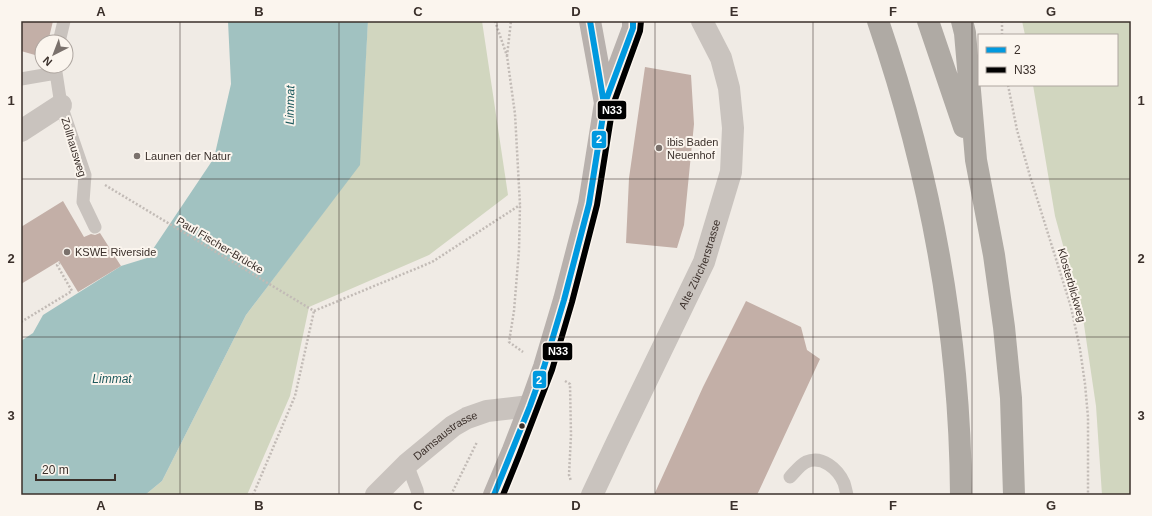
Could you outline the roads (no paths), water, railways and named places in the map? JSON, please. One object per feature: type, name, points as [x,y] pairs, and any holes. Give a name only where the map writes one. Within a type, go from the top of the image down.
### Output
[{"type":"highway","points":[[878,21],[910,125],[928,195],[941,263],[951,333],[958,401],[961,495]]},
{"type":"highway","points":[[928,21],[976,160]]},
{"type":"highway","points":[[962,21],[965,33],[976,160],[994,255],[1004,327],[1011,398],[1014,495]]},
{"type":"main road","points":[[590,21],[604,103]]},
{"type":"main road","points":[[494,495],[513,450],[544,367],[564,300],[589,204],[604,103],[632,28],[633,21]]},
{"type":"street","name":"Alte Zürcherstrasse","points":[[592,495],[704,262],[731,172],[733,128],[729,88],[721,58],[702,21]]},
{"type":"street","points":[[21,131],[61,105]]},
{"type":"street","name":"Damsaustrasse","points":[[376,495],[407,464],[453,426],[467,418],[487,411],[530,406]]},
{"type":"lane","points":[[61,34],[64,21]]},
{"type":"lane","points":[[21,79],[40,74]]},
{"type":"lane","name":"Zollhausweg","points":[[57,74],[61,105],[85,175],[83,202],[95,227]]},
{"type":"lane","points":[[790,477],[806,462],[815,460],[826,463],[837,471],[844,483],[847,495]]},
{"type":"lane","points":[[407,464],[418,495]]},
{"type":"water","name":"Limmat","points":[[228,21],[368,21],[360,165],[246,315],[162,481],[145,495],[21,495],[21,341],[33,333],[43,315],[121,266],[147,258],[214,158],[231,84]]},
{"type":"place","name":"ibis Baden Neuenhof","points":[[659,148]]},
{"type":"place","name":"Launen der Natur","points":[[137,156]]},
{"type":"place","name":"KSWE Riverside","points":[[67,252]]}]
